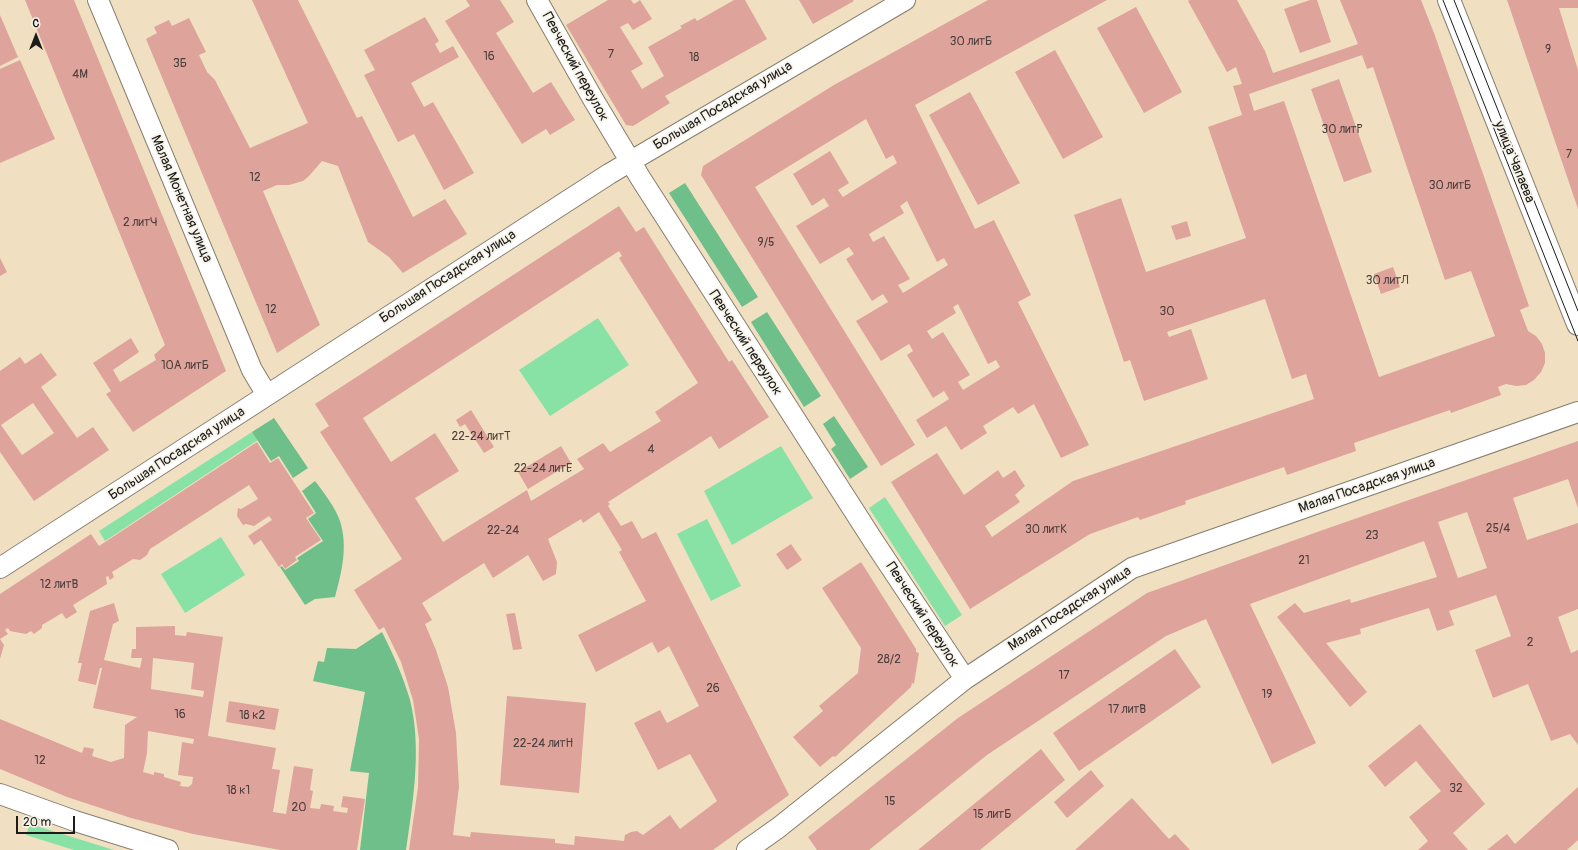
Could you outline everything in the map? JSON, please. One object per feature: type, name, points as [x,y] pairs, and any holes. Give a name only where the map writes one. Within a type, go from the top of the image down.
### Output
[{"type":"street","name":"Малая Монетная улица","points":[[98,0],[252,370],[267,396]]},
{"type":"street","name":"Певческий переулок","points":[[537,0],[592,99],[630,162],[828,471],[964,679]]},
{"type":"street","name":"Большая Посадская улица","points":[[0,568],[577,194],[905,0]]},
{"type":"street","name":"улица Чапаева","points":[[1450,0],[1578,324]]},
{"type":"street","name":"Малая Посадская улица","points":[[747,850],[778,828],[964,679],[1132,568],[1578,412]]},
{"type":"street","points":[[1,798],[168,850]]},
{"type":"green space","points":[[685,183],[758,297],[742,307],[669,193]]},
{"type":"green space","points":[[767,312],[821,396],[804,407],[751,322]]},
{"type":"green space","points":[[598,318],[629,365],[550,416],[519,370]]},
{"type":"green space","points":[[834,416],[868,467],[850,479],[831,449],[836,445],[823,424]]},
{"type":"green space","points":[[274,418],[308,468],[293,478],[279,456],[271,461],[252,432]]},
{"type":"green space","points":[[252,432],[258,440],[105,541],[99,531]]},
{"type":"green space","points":[[781,446],[813,498],[732,545],[704,491]]},
{"type":"green space","points":[[315,481],[326,495],[338,516],[344,540],[344,549],[340,578],[335,597],[315,599],[305,605],[280,567],[282,566],[285,570],[299,561],[297,558],[323,541],[308,519],[316,513],[302,491]]},
{"type":"green space","points":[[885,497],[962,615],[945,626],[869,508]]},
{"type":"green space","points":[[707,519],[741,586],[711,601],[677,534]]},
{"type":"green space","points":[[221,537],[245,575],[185,613],[161,574]]},
{"type":"green space","points":[[382,632],[404,682],[414,718],[416,756],[414,794],[406,850],[360,850],[369,773],[350,771],[365,692],[313,681],[318,661],[324,662],[327,648],[356,649]]},
{"type":"green space","points":[[30,824],[114,850],[74,850],[26,835]]},
{"type":"building","points":[[25,0],[74,0],[226,371],[133,432],[106,394],[111,391],[93,363],[131,338],[139,352],[113,370],[120,382],[156,360],[154,355],[165,345]]},
{"type":"building","points":[[252,0],[298,0],[357,118],[362,116],[413,217],[445,199],[467,234],[403,273],[389,257],[368,242],[338,166],[322,161],[303,181],[289,185],[277,185],[263,191],[320,325],[277,353],[146,39],[157,33],[154,27],[169,20],[172,26],[189,18],[206,52],[199,55],[207,72],[215,80],[250,148],[308,123]]},
{"type":"building","points":[[466,0],[500,0],[514,22],[496,33],[533,93],[551,82],[575,120],[550,135],[546,129],[522,144],[445,21],[470,6]]},
{"type":"building","points":[[608,0],[631,0],[634,4],[640,0],[652,19],[633,30],[628,23],[620,27],[643,64],[631,71],[642,89],[664,76],[648,47],[682,28],[680,26],[695,18],[697,21],[734,0],[745,0],[767,39],[665,96],[670,103],[633,126],[626,125],[566,25]]},
{"type":"building","points":[[799,0],[853,0],[854,1],[813,24]]},
{"type":"building","points":[[988,0],[1107,0],[915,105],[975,229],[994,220],[1031,295],[1018,302],[1089,445],[1061,458],[1034,404],[1018,414],[1013,407],[983,426],[987,433],[961,450],[946,426],[927,438],[916,420],[949,399],[944,391],[933,398],[907,355],[913,351],[909,344],[881,361],[856,321],[888,302],[883,294],[872,301],[846,259],[854,254],[849,247],[820,264],[796,226],[829,206],[824,198],[812,206],[793,174],[830,151],[849,183],[838,190],[843,197],[897,163],[893,155],[886,159],[866,119],[755,187],[915,445],[881,466],[701,175],[703,166],[834,85]],"holes":[[[907,201],[937,262],[944,258],[948,265],[903,293],[898,285],[910,279],[884,236],[873,242],[869,234],[904,213],[900,206]],[[958,304],[988,364],[996,360],[1000,367],[963,390],[958,382],[970,375],[943,332],[932,339],[927,331],[956,313],[953,307]]]},
{"type":"building","points":[[1237,0],[1265,51],[1273,73],[1358,44],[1340,0],[1421,0],[1434,33],[1529,306],[1520,310],[1528,331],[1536,336],[1542,344],[1545,353],[1545,363],[1541,372],[1534,380],[1526,385],[1516,386],[1506,384],[1498,387],[1501,395],[1451,413],[1450,410],[1354,443],[1356,451],[1287,475],[1284,467],[1185,501],[1186,504],[1140,520],[1138,517],[1090,534],[970,609],[891,482],[937,453],[964,495],[998,470],[1003,478],[1015,470],[1025,486],[1015,495],[1020,502],[985,526],[992,537],[1073,481],[1314,399],[1306,374],[1292,379],[1265,299],[1167,332],[1169,337],[1191,329],[1208,379],[1144,401],[1130,360],[1124,362],[1074,215],[1121,198],[1146,272],[1246,238],[1208,127],[1242,115],[1233,86],[1242,84],[1236,67],[1227,72],[1188,1]],"holes":[[[1362,55],[1367,69],[1373,67],[1445,280],[1471,271],[1495,336],[1379,377],[1284,101],[1254,111],[1249,94]]]},
{"type":"building","points":[[1310,0],[1317,0],[1331,42],[1300,53],[1284,9]]},
{"type":"building","points":[[1507,0],[1578,0],[1578,8],[1559,8],[1578,70],[1578,209]]},
{"type":"building","points":[[1136,7],[1182,92],[1144,113],[1097,28]]},
{"type":"building","points":[[0,15],[18,57],[0,66]]},
{"type":"building","points":[[425,17],[439,41],[435,44],[440,53],[453,46],[459,57],[411,83],[424,107],[433,102],[474,173],[444,190],[414,134],[398,142],[364,75],[375,70],[364,50]]},
{"type":"building","points":[[1055,50],[1103,137],[1063,159],[1015,72]]},
{"type":"building","points":[[20,60],[55,139],[0,163],[0,69]]},
{"type":"building","points":[[1339,79],[1372,172],[1344,182],[1311,89]]},
{"type":"building","points":[[970,92],[1020,183],[978,205],[929,115]]},
{"type":"building","points":[[619,206],[636,232],[644,227],[729,362],[732,360],[769,417],[719,449],[711,436],[608,502],[610,504],[608,506],[621,526],[632,521],[642,539],[656,532],[789,795],[713,850],[409,850],[418,787],[419,739],[413,700],[401,662],[384,627],[379,630],[354,590],[402,559],[320,432],[329,426],[315,404]],"holes":[[[619,251],[622,256],[619,258],[698,383],[655,412],[661,421],[610,452],[603,443],[577,459],[584,469],[531,501],[527,490],[443,542],[415,498],[459,471],[435,433],[391,462],[363,418]],[[599,512],[622,550],[619,552],[646,601],[578,635],[596,672],[652,642],[658,653],[669,646],[699,706],[667,723],[660,710],[634,723],[658,770],[690,754],[717,801],[680,829],[670,815],[643,835],[637,831],[625,835],[624,841],[575,836],[574,845],[555,843],[555,839],[471,832],[470,837],[453,835],[459,787],[456,733],[448,687],[436,650],[425,624],[432,620],[422,603],[484,563],[493,578],[528,555],[543,581],[556,574],[557,562],[548,539],[581,519],[583,523]]]},
{"type":"building","points":[[1187,221],[1191,236],[1176,240],[1171,226]]},
{"type":"building","points":[[0,258],[7,272],[0,276]]},
{"type":"building","points":[[1393,267],[1400,287],[1381,294],[1374,274]]},
{"type":"building","points":[[41,353],[57,375],[41,387],[77,438],[93,427],[109,450],[34,501],[0,452],[0,371],[20,357],[25,364]],"holes":[[[33,403],[54,433],[22,455],[1,425]]]},
{"type":"building","points":[[471,410],[494,447],[484,453],[465,424],[460,427],[456,420]]},
{"type":"building","points":[[1578,441],[1578,508],[1568,479],[1513,498],[1527,540],[1578,523],[1578,609],[1558,617],[1571,653],[1578,650],[1578,745],[1570,734],[1551,741],[1528,684],[1493,698],[1475,650],[1511,636],[1496,595],[1449,611],[1454,625],[1437,631],[1429,608],[1360,629],[1361,634],[1326,643],[1367,692],[1350,707],[1277,617],[1295,603],[1304,613],[1350,599],[1351,603],[1437,577],[1424,541],[1250,604],[1316,743],[1272,764],[1206,619],[1166,636],[987,755],[869,850],[817,850],[808,837],[958,718],[1147,593]],"holes":[[[1467,512],[1487,568],[1458,578],[1438,522]]]},
{"type":"building","points":[[257,442],[270,463],[278,458],[314,513],[306,518],[321,540],[295,557],[297,560],[285,569],[282,564],[279,567],[261,540],[254,545],[248,536],[272,520],[269,516],[254,526],[246,524],[243,525],[237,516],[238,508],[241,509],[258,499],[249,485],[150,549],[147,555],[140,560],[133,559],[112,572],[114,577],[110,580],[108,576],[106,577],[107,584],[73,605],[77,612],[66,619],[62,613],[42,625],[42,628],[34,634],[31,631],[26,634],[10,631],[8,628],[5,630],[8,634],[0,639],[0,594],[91,534],[99,546]]},
{"type":"building","points":[[561,446],[571,463],[528,489],[518,472]]},
{"type":"building","points":[[791,544],[802,560],[787,570],[776,554]]},
{"type":"building","points":[[861,562],[916,649],[916,652],[919,653],[914,684],[912,683],[911,687],[835,757],[833,756],[820,767],[793,737],[823,711],[819,706],[858,673],[861,648],[822,588]]},
{"type":"building","points":[[114,603],[119,621],[113,624],[104,660],[140,668],[142,658],[131,658],[132,649],[136,649],[136,627],[175,626],[175,635],[186,636],[187,632],[223,637],[208,736],[276,748],[272,769],[280,770],[273,812],[286,814],[294,766],[313,769],[310,790],[313,791],[310,808],[320,809],[321,804],[334,806],[333,811],[347,813],[348,808],[341,807],[343,796],[365,799],[357,850],[280,850],[193,834],[131,818],[67,797],[0,769],[0,719],[82,753],[84,747],[94,749],[92,756],[111,762],[124,758],[125,725],[137,717],[93,708],[102,668],[100,668],[96,685],[78,681],[82,663],[78,663],[90,611]],"holes":[[[153,658],[194,663],[191,689],[204,691],[203,697],[151,689]],[[148,731],[194,739],[193,744],[182,742],[178,775],[193,777],[192,784],[188,787],[180,786],[181,782],[164,777],[164,774],[154,772],[154,775],[143,772],[147,753]]]},
{"type":"building","points":[[515,613],[522,649],[513,650],[506,614]]},
{"type":"building","points":[[0,639],[4,645],[0,659]]},
{"type":"building","points":[[1175,649],[1201,687],[1079,771],[1053,733]]},
{"type":"building","points":[[507,696],[586,703],[579,793],[500,785]]},
{"type":"building","points":[[229,701],[279,709],[275,730],[226,722]]},
{"type":"building","points":[[1420,724],[1485,804],[1453,833],[1468,850],[1418,850],[1428,841],[1409,817],[1441,791],[1416,761],[1385,787],[1368,766]]},
{"type":"building","points":[[1041,749],[1065,780],[980,850],[918,850]]},
{"type":"building","points":[[1091,770],[1104,786],[1067,818],[1054,802]]},
{"type":"building","points":[[1578,787],[1578,840],[1567,850],[1487,850],[1507,834],[1515,844]]},
{"type":"building","points":[[1132,798],[1169,839],[1175,834],[1190,850],[1075,850]]},
{"type":"tram line","points":[[1443,0],[1578,341]]},
{"type":"tram line","points":[[1454,0],[1578,311]]}]
